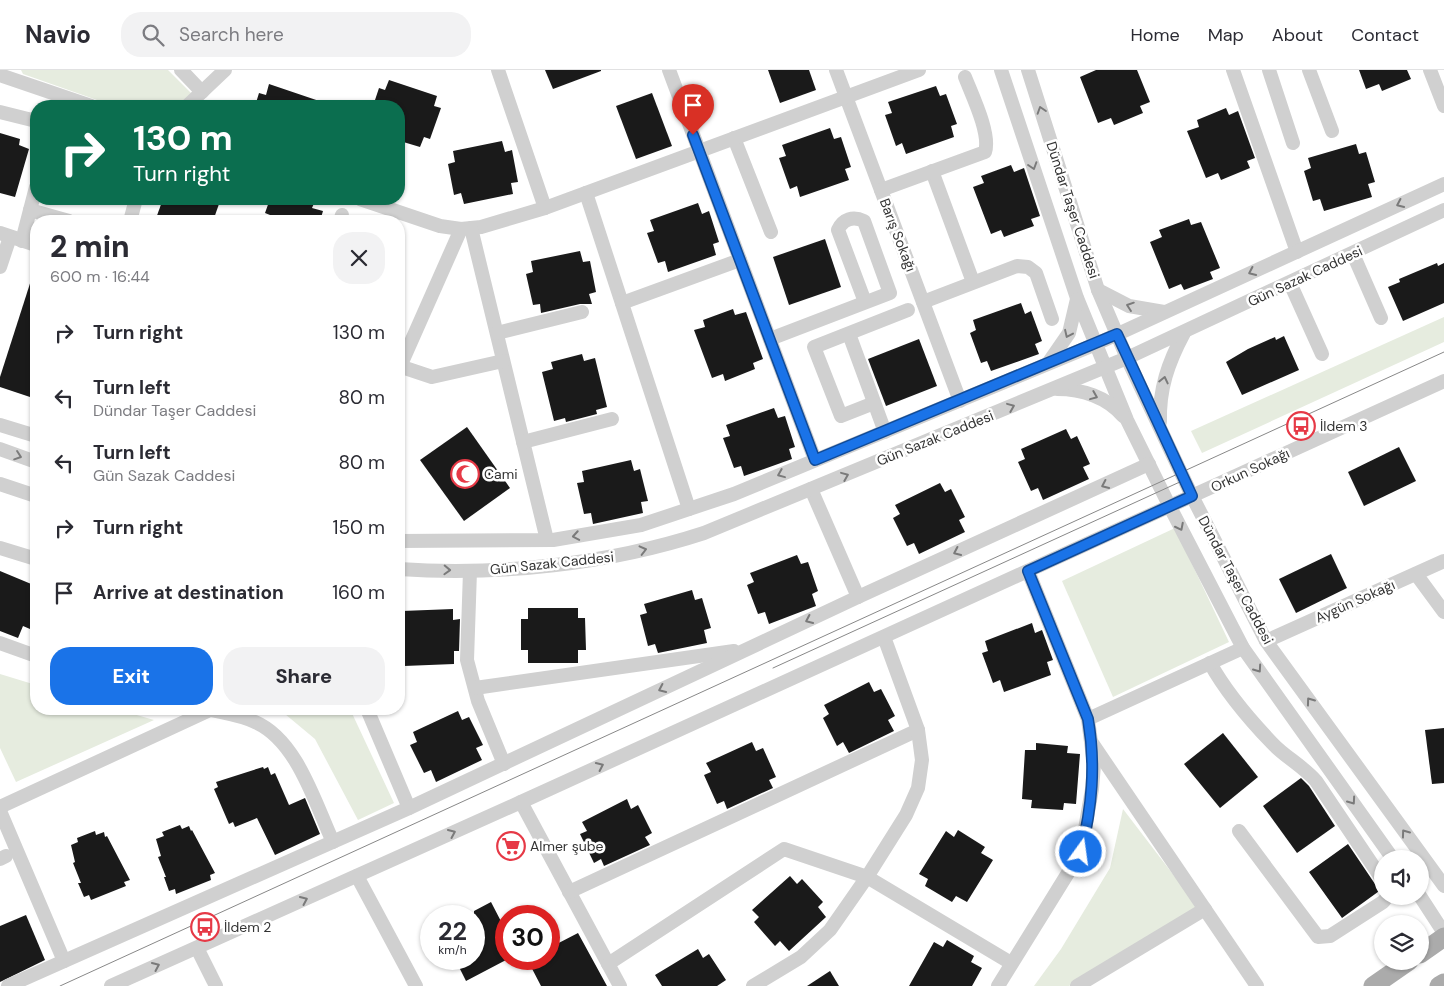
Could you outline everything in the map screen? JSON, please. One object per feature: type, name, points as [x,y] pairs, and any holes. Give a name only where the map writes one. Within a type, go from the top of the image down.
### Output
[{"type":"main road","points":[[1429,948],[1444,937]]},
{"type":"main road","points":[[1373,986],[1396,970]]},
{"type":"main road","points":[[1439,986],[1444,983]]},
{"type":"street","points":[[180,70],[202,92]]},
{"type":"street","points":[[193,100],[225,70]]},
{"type":"street","points":[[498,70],[545,208]]},
{"type":"street","points":[[669,70],[815,460]]},
{"type":"street","name":"Barış Sokağı","points":[[836,70],[960,400]]},
{"type":"street","points":[[378,205],[440,226],[466,229],[545,208],[919,70]]},
{"type":"street","name":"Dündar Taşer Caddesi","points":[[1001,70],[1077,298],[1127,420],[1243,648],[1387,850]]},
{"type":"street","name":"Dündar Taşer Caddesi","points":[[1028,70],[1098,290],[1127,358],[1192,496],[1266,641],[1444,886]]},
{"type":"street","points":[[1233,70],[1296,252]]},
{"type":"street","points":[[1269,70],[1293,143]]},
{"type":"street","points":[[1309,70],[1332,131]]},
{"type":"street","points":[[1430,70],[1444,106]]},
{"type":"street","points":[[0,75],[57,100]]},
{"type":"street","points":[[880,190],[985,152],[987,144],[985,133],[965,77]]},
{"type":"street","points":[[0,112],[30,120]]},
{"type":"street","points":[[734,138],[771,232]]},
{"type":"street","points":[[932,172],[974,282]]},
{"type":"street","name":"Gün Sazak Caddesi","points":[[405,541],[547,540],[642,525],[734,494],[1096,344],[1444,184]]},
{"type":"street","points":[[586,193],[689,508]]},
{"type":"street","points":[[0,267],[11,237],[30,210],[31,205]]},
{"type":"street","points":[[30,210],[48,215]]},
{"type":"street","name":"Gün Sazak Caddesi","points":[[405,568],[470,571],[601,559],[639,552],[713,530],[1127,358],[1444,210]]},
{"type":"street","points":[[770,339],[890,293],[864,222],[854,218],[844,221],[838,230],[866,302]]},
{"type":"street","points":[[466,229],[497,333],[547,540]]},
{"type":"street","points":[[405,355],[466,229]]},
{"type":"street","points":[[11,237],[30,244]]},
{"type":"street","points":[[1353,254],[1381,318]]},
{"type":"street","points":[[622,303],[740,260]]},
{"type":"street","points":[[923,302],[1018,266],[1028,267],[1036,273],[1052,319]]},
{"type":"street","points":[[1290,283],[1322,354]]},
{"type":"street","points":[[1098,290],[1128,306],[1164,312]]},
{"type":"street","points":[[1046,365],[1069,333],[1077,298]]},
{"type":"street","points":[[874,403],[840,416],[814,347],[908,310]]},
{"type":"street","points":[[497,333],[582,312]]},
{"type":"street","points":[[1160,428],[1159,400],[1166,370],[1184,333]]},
{"type":"street","points":[[849,334],[885,432]]},
{"type":"street","points":[[405,369],[432,377],[503,361]]},
{"type":"street","name":"Orkun Sokağı","points":[[111,986],[358,876],[1444,381]]},
{"type":"street","points":[[1054,389],[1075,390],[1095,396],[1112,406],[1127,420]]},
{"type":"street","points":[[523,442],[612,419]]},
{"type":"street","points":[[0,424],[30,434]]},
{"type":"street","points":[[0,449],[30,460]]},
{"type":"street","points":[[8,986],[409,808],[858,597],[1149,464]]},
{"type":"street","points":[[0,484],[30,494]]},
{"type":"street","points":[[811,489],[858,597]]},
{"type":"street","points":[[0,548],[30,557]]},
{"type":"street","name":"Aygün Sokağı","points":[[1266,641],[1444,561]]},
{"type":"street","points":[[470,571],[467,660],[474,688],[504,764]]},
{"type":"street","points":[[998,986],[1081,852],[1092,789],[1092,742],[1088,719],[1028,571]]},
{"type":"street","points":[[1416,574],[1444,612]]},
{"type":"street","points":[[753,986],[801,957],[830,930],[867,877],[906,814],[918,788],[922,760],[918,730],[884,637]]},
{"type":"street","points":[[0,644],[30,654]]},
{"type":"street","points":[[1088,719],[1243,648]]},
{"type":"street","points":[[474,688],[747,649]]},
{"type":"street","points":[[1210,663],[1221,682],[1273,744],[1303,767],[1316,781],[1374,866]]},
{"type":"street","points":[[64,962],[0,809],[196,715]]},
{"type":"street","points":[[239,715],[255,721],[284,744],[297,764],[332,842]]},
{"type":"street","points":[[370,715],[409,808]]},
{"type":"street","points":[[569,892],[918,730]]},
{"type":"street","points":[[1092,742],[1257,986]]},
{"type":"street","points":[[521,802],[620,986]]},
{"type":"street","points":[[1239,831],[1318,937],[1330,936],[1379,905]]},
{"type":"street","points":[[608,964],[784,849],[867,877],[1012,964]]},
{"type":"street","points":[[358,876],[416,986]]},
{"type":"street","points":[[1426,905],[1444,933]]},
{"type":"street","points":[[1077,986],[1205,909]]},
{"type":"street","points":[[197,948],[216,986]]},
{"type":"shaded area","points":[[21,70],[168,70],[192,94],[186,100],[97,100],[23,74]]},
{"type":"shaded area","points":[[1444,317],[1444,342],[1202,453],[1191,431]]},
{"type":"shaded area","points":[[1175,528],[1229,642],[1113,697],[1062,581]]},
{"type":"shaded area","points":[[0,674],[30,683],[30,715],[137,715],[154,720],[16,782],[0,748]]},
{"type":"shaded area","points":[[286,715],[353,715],[394,803],[358,820],[315,739]]},
{"type":"shaded area","points":[[1123,809],[1201,911],[1069,986],[1034,986],[1061,949],[1110,868]]},
{"type":"building","points":[[545,70],[601,70],[601,71],[553,89]]},
{"type":"building","points":[[768,70],[809,70],[816,90],[780,103]]},
{"type":"building","points":[[1096,70],[1137,70],[1150,102],[1140,106],[1143,113],[1114,125],[1111,118],[1098,123],[1080,77]]},
{"type":"building","points":[[1359,70],[1407,70],[1411,79],[1382,91],[1379,84],[1366,89]]},
{"type":"building","points":[[389,80],[437,96],[434,106],[441,108],[430,139],[424,137],[420,147],[405,142],[405,100],[375,100],[379,88],[385,90]]},
{"type":"building","points":[[269,84],[316,100],[257,100],[259,93],[266,95]]},
{"type":"building","points":[[936,86],[940,96],[946,94],[957,124],[951,126],[954,137],[906,154],[902,143],[896,146],[885,115],[892,113],[888,102]]},
{"type":"building","points":[[652,93],[672,146],[636,159],[616,106]]},
{"type":"building","points":[[1226,108],[1229,115],[1238,111],[1255,158],[1247,161],[1250,168],[1221,180],[1218,173],[1206,178],[1187,131],[1199,127],[1197,120]]},
{"type":"building","points":[[830,128],[834,139],[841,137],[851,167],[845,169],[849,180],[800,197],[797,186],[790,189],[779,158],[786,156],[782,145]]},
{"type":"building","points":[[0,133],[20,139],[19,145],[29,149],[15,197],[0,193]]},
{"type":"building","points":[[502,141],[505,152],[512,150],[518,182],[511,183],[513,194],[464,204],[461,193],[454,195],[448,164],[455,162],[453,151]]},
{"type":"building","points":[[1356,144],[1359,154],[1366,152],[1375,182],[1368,184],[1372,197],[1324,211],[1320,199],[1313,201],[1304,171],[1311,168],[1308,158]]},
{"type":"building","points":[[1011,165],[1014,172],[1024,168],[1040,216],[1031,219],[1034,226],[1004,237],[1001,230],[991,234],[973,187],[984,183],[981,176]]},
{"type":"building","points":[[698,203],[702,214],[709,211],[719,242],[713,244],[716,255],[668,272],[665,261],[658,263],[647,233],[654,231],[650,220]]},
{"type":"building","points":[[161,205],[219,205],[215,215],[157,215]]},
{"type":"building","points":[[268,205],[313,205],[312,208],[323,211],[322,215],[270,215],[265,213]]},
{"type":"building","points":[[1189,219],[1191,225],[1201,222],[1220,268],[1210,272],[1213,279],[1184,290],[1181,284],[1169,289],[1150,242],[1162,237],[1159,230]]},
{"type":"building","points":[[825,239],[841,287],[789,305],[773,257]]},
{"type":"building","points":[[580,251],[583,262],[590,261],[596,292],[589,294],[592,304],[580,304],[541,313],[540,304],[533,305],[526,274],[533,272],[531,261]]},
{"type":"building","points":[[1437,263],[1438,266],[1444,263],[1444,303],[1403,321],[1388,287],[1400,282],[1399,279]]},
{"type":"building","points":[[30,283],[30,397],[0,387],[0,377]]},
{"type":"building","points":[[1021,303],[1025,314],[1031,311],[1042,341],[1035,344],[1039,354],[991,371],[987,361],[981,363],[970,333],[976,330],[973,320]]},
{"type":"building","points":[[733,309],[735,315],[746,312],[763,359],[753,363],[755,369],[725,381],[723,374],[712,378],[694,330],[705,327],[703,320]]},
{"type":"building","points":[[1284,336],[1299,370],[1242,395],[1226,362],[1248,349],[1275,337],[1276,340]]},
{"type":"building","points":[[919,339],[937,386],[886,406],[868,359]]},
{"type":"building","points":[[582,354],[584,361],[595,358],[607,407],[596,410],[597,414],[566,422],[565,418],[554,421],[542,372],[553,369],[551,362]]},
{"type":"building","points":[[774,408],[778,418],[785,416],[795,447],[789,449],[792,459],[744,476],[741,466],[734,468],[723,438],[730,436],[726,425]]},
{"type":"building","name":"Cami","points":[[467,427],[510,488],[464,521],[420,460]]},
{"type":"building","points":[[1066,429],[1071,439],[1077,436],[1090,464],[1083,467],[1089,479],[1043,500],[1038,488],[1031,491],[1018,462],[1025,459],[1021,449]]},
{"type":"building","points":[[1399,447],[1416,481],[1364,506],[1348,472]]},
{"type":"building","points":[[631,460],[634,471],[640,469],[648,501],[641,502],[643,513],[593,524],[591,513],[584,514],[577,483],[584,482],[582,471]]},
{"type":"building","points":[[940,483],[945,492],[951,489],[965,517],[959,520],[965,532],[919,554],[914,543],[907,546],[893,518],[900,514],[895,505]]},
{"type":"building","points":[[1331,554],[1347,588],[1296,613],[1279,579]]},
{"type":"building","points":[[797,555],[801,564],[808,562],[818,591],[812,594],[816,606],[769,624],[765,612],[758,614],[747,585],[754,582],[750,573]]},
{"type":"building","points":[[0,571],[30,584],[30,629],[23,626],[18,638],[0,631]]},
{"type":"building","points":[[692,590],[695,600],[702,598],[711,628],[704,630],[707,643],[658,653],[655,644],[648,646],[640,615],[647,613],[644,604]]},
{"type":"building","points":[[528,608],[578,608],[578,618],[585,618],[586,650],[578,650],[578,663],[528,663],[528,650],[521,650],[521,619],[528,619]]},
{"type":"building","points":[[453,609],[453,620],[460,619],[459,651],[454,651],[454,664],[405,666],[405,611]]},
{"type":"building","points":[[1032,623],[1035,633],[1042,630],[1053,660],[1047,662],[1051,675],[1004,692],[1000,680],[993,683],[982,653],[988,651],[985,641]]},
{"type":"building","points":[[869,682],[874,692],[881,689],[895,716],[888,720],[894,731],[849,753],[843,742],[837,746],[823,718],[829,714],[824,705]]},
{"type":"building","points":[[458,711],[462,720],[469,717],[483,745],[476,748],[482,760],[436,782],[431,770],[424,773],[410,745],[417,742],[413,732]]},
{"type":"building","points":[[1444,728],[1444,783],[1432,784],[1425,730]]},
{"type":"building","points":[[1223,733],[1258,777],[1220,808],[1184,764]]},
{"type":"building","points":[[752,742],[756,751],[763,748],[776,777],[769,780],[773,788],[727,809],[724,801],[717,804],[704,775],[711,772],[706,763]]},
{"type":"building","points":[[1036,743],[1068,746],[1067,753],[1080,754],[1076,804],[1064,803],[1063,810],[1031,808],[1032,800],[1022,799],[1025,750],[1036,750]]},
{"type":"building","points":[[263,767],[264,769],[268,767],[271,775],[275,773],[289,805],[305,798],[320,834],[275,855],[257,818],[235,827],[233,822],[229,824],[214,789],[218,787],[216,782]]},
{"type":"building","points":[[1301,778],[1309,786],[1335,826],[1297,853],[1263,806]]},
{"type":"building","points":[[627,799],[631,809],[638,805],[652,833],[645,837],[650,845],[604,866],[601,859],[594,863],[580,834],[587,831],[582,822]]},
{"type":"building","points":[[180,825],[182,829],[189,826],[192,830],[215,873],[210,875],[211,880],[176,894],[175,889],[169,891],[158,857],[161,856],[156,839],[164,836],[162,832]]},
{"type":"building","points":[[958,830],[985,847],[981,853],[993,860],[967,902],[956,896],[952,902],[925,886],[928,879],[919,874],[946,831],[954,837]]},
{"type":"building","points":[[95,831],[96,835],[104,832],[105,837],[107,836],[130,880],[124,882],[126,886],[91,900],[89,895],[84,897],[78,883],[81,883],[73,863],[75,862],[71,845],[78,842],[77,838]]},
{"type":"building","points":[[1348,844],[1374,883],[1374,895],[1342,918],[1309,872]]},
{"type":"building","points":[[790,876],[797,884],[802,879],[823,902],[818,907],[826,917],[789,951],[780,941],[775,946],[754,922],[759,917],[752,910]]},
{"type":"building","points":[[491,902],[495,910],[495,966],[466,981],[460,970],[485,970],[485,905]]},
{"type":"building","points":[[26,915],[45,960],[0,982],[0,926]]},
{"type":"building","points":[[578,933],[607,986],[541,986],[533,970],[560,970],[560,942]]},
{"type":"building","points":[[947,940],[974,956],[971,962],[982,968],[972,986],[909,986],[934,942],[943,947]]},
{"type":"building","points":[[698,949],[703,958],[709,954],[726,980],[717,986],[662,986],[655,975]]},
{"type":"building","points":[[830,971],[839,986],[807,986]]},
{"type":"tram line","points":[[60,986],[1444,352]]},
{"type":"tram line","points":[[773,668],[1182,481]]},
{"type":"place","name":"İldem 3","points":[[1301,426]]},
{"type":"place","name":"Cami","points":[[465,474]]},
{"type":"place","name":"Almer şube","points":[[511,846]]},
{"type":"place","name":"İldem 2","points":[[205,927]]},
{"type":"route","points":[[693,135],[815,460],[1117,334],[1180,474],[1192,496],[1028,571],[1088,719],[1094,765],[1090,812],[1081,852]]}]
